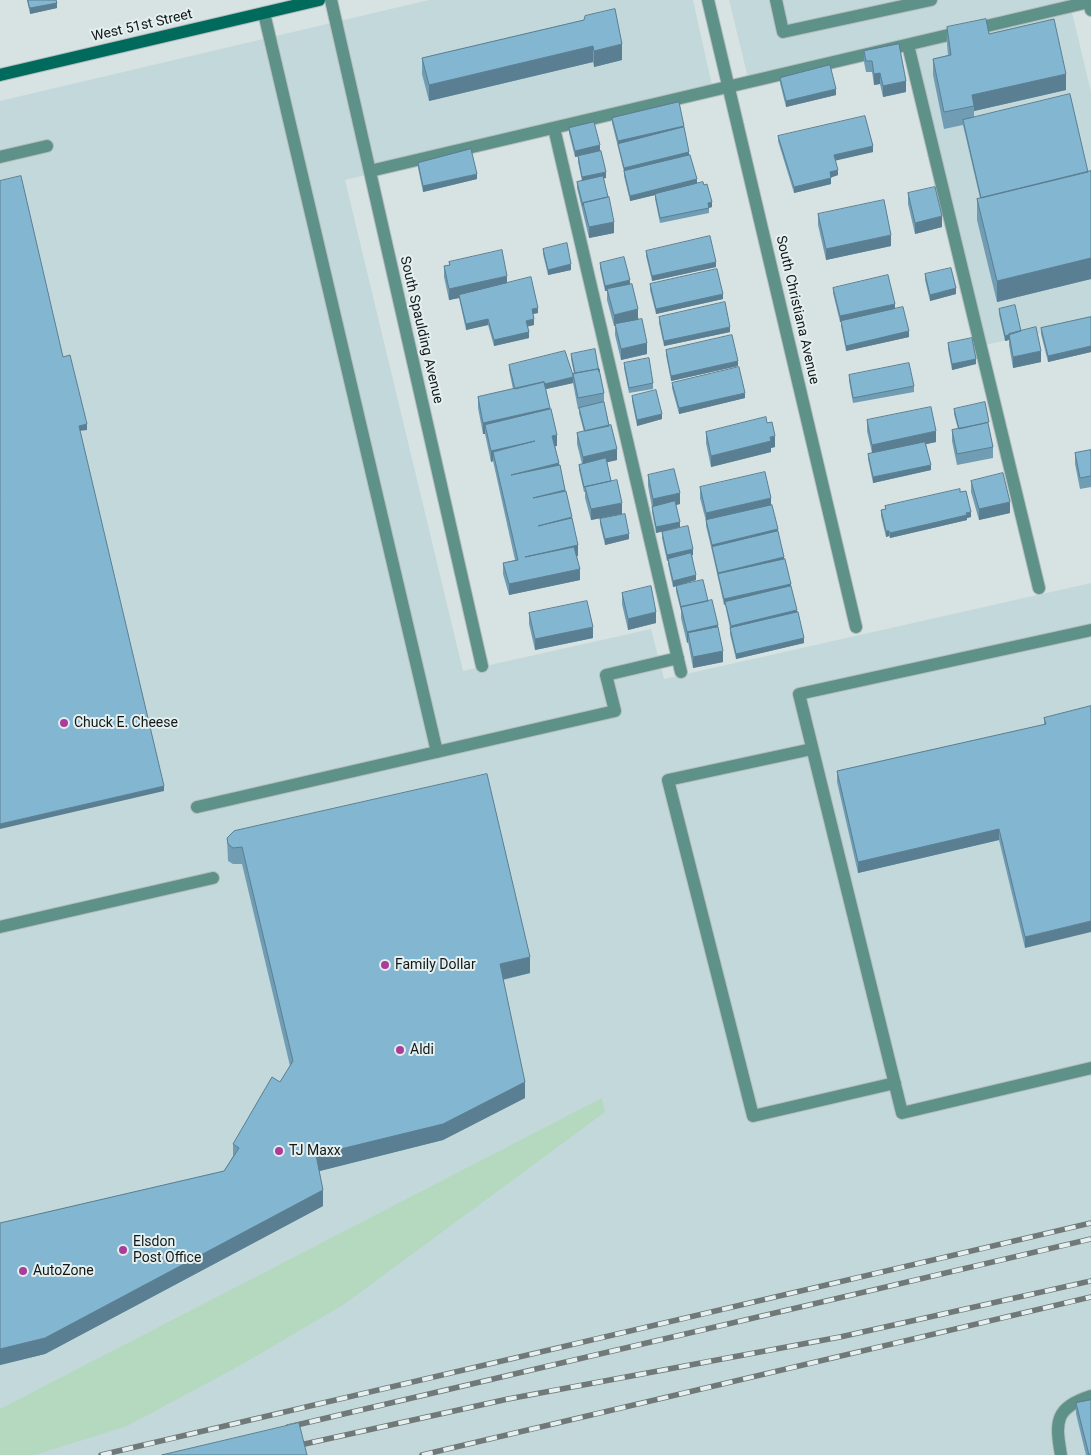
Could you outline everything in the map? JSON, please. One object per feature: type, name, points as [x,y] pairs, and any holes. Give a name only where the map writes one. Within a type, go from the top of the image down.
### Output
[{"type":"street","name":"West 51st Street","points":[[0,75],[320,0]]},
{"type":"street","name":"South Spaulding Avenue","points":[[331,0],[482,666]]},
{"type":"street","name":"South Christiana Avenue","points":[[708,0],[856,626]]},
{"type":"street","points":[[776,0],[784,32],[931,0]]},
{"type":"street","points":[[370,171],[908,44],[1090,4]]},
{"type":"street","points":[[264,13],[437,752]]},
{"type":"street","points":[[908,44],[1039,588]]},
{"type":"street","points":[[554,128],[681,672]]},
{"type":"street","points":[[0,157],[47,146]]},
{"type":"street","points":[[1091,630],[799,694],[902,1113],[1091,1068]]},
{"type":"street","points":[[197,807],[615,711],[606,674],[678,658]]},
{"type":"street","points":[[812,749],[668,780],[754,1116],[895,1083]]},
{"type":"street","points":[[0,927],[213,878]]},
{"type":"street","points":[[1061,1455],[1057,1433],[1058,1417],[1066,1408],[1091,1396]]},
{"type":"shaded area","points":[[429,0],[693,0],[713,90],[345,180],[463,671],[651,629],[664,679],[1091,583],[1091,1455],[0,1455],[0,101]]},
{"type":"shaded area","points":[[729,0],[1069,0],[1091,92],[1091,322],[980,346],[908,45],[749,82]]},
{"type":"green space","points":[[602,1098],[605,1112],[343,1305],[239,1366],[127,1426],[35,1455],[0,1455],[0,1409]]},
{"type":"building","points":[[28,0],[56,0],[57,3],[30,8]]},
{"type":"building","points":[[615,9],[622,44],[594,51],[593,46],[429,85],[422,58],[584,20],[585,16]]},
{"type":"building","points":[[986,19],[989,34],[1054,19],[1066,74],[972,95],[974,106],[944,112],[933,59],[951,55],[947,27]]},
{"type":"building","points":[[899,44],[906,81],[883,86],[880,73],[874,74],[872,61],[866,61],[864,51]]},
{"type":"building","points":[[830,65],[836,89],[786,101],[780,78]]},
{"type":"building","points":[[1070,94],[1088,172],[981,198],[963,120]]},
{"type":"building","points":[[679,102],[684,126],[618,141],[612,118]]},
{"type":"building","points":[[865,116],[873,146],[834,155],[838,170],[830,172],[831,178],[794,187],[778,136]]},
{"type":"building","points":[[594,122],[600,145],[575,151],[569,128]]},
{"type":"building","points":[[684,127],[689,152],[624,168],[618,144]]},
{"type":"building","points":[[471,149],[477,174],[423,186],[418,163]]},
{"type":"building","points":[[601,151],[606,172],[582,177],[578,156]]},
{"type":"building","points":[[690,155],[697,179],[630,196],[624,171]]},
{"type":"building","points":[[1091,171],[1091,258],[997,281],[977,199]]},
{"type":"building","points":[[21,176],[63,357],[70,355],[87,424],[79,426],[164,786],[0,824],[0,181]]},
{"type":"building","points":[[603,176],[608,197],[583,203],[583,206],[577,182]]},
{"type":"building","points":[[703,182],[704,185],[707,184],[712,202],[708,203],[709,208],[660,218],[655,194]]},
{"type":"building","points":[[935,187],[942,216],[915,223],[908,193]]},
{"type":"building","points":[[609,197],[614,222],[589,227],[583,203]]},
{"type":"building","points":[[884,200],[891,235],[826,249],[818,214]]},
{"type":"building","points":[[710,236],[716,262],[652,276],[646,251]]},
{"type":"building","points":[[567,243],[571,264],[548,270],[543,249]]},
{"type":"building","points":[[502,250],[507,276],[449,289],[444,266],[450,265],[449,262]]},
{"type":"building","points":[[624,257],[630,280],[605,286],[600,263]]},
{"type":"building","points":[[951,268],[956,288],[930,295],[925,274]]},
{"type":"building","points":[[717,269],[723,294],[656,309],[650,284]]},
{"type":"building","points":[[888,275],[895,304],[840,316],[833,288]]},
{"type":"building","points":[[531,277],[538,308],[532,309],[534,319],[526,321],[529,332],[494,340],[488,319],[466,324],[459,295]]},
{"type":"building","points":[[632,284],[638,309],[614,315],[607,289]]},
{"type":"building","points":[[725,302],[730,327],[664,341],[659,317]]},
{"type":"building","points":[[1015,305],[1021,331],[1005,336],[999,309]]},
{"type":"building","points":[[903,307],[909,331],[846,346],[841,321]]},
{"type":"building","points":[[1091,317],[1091,346],[1048,356],[1041,328]]},
{"type":"building","points":[[642,319],[647,343],[621,349],[615,324]]},
{"type":"building","points":[[1036,327],[1041,351],[1013,357],[1009,334]]},
{"type":"building","points":[[732,335],[738,361],[671,376],[666,350]]},
{"type":"building","points":[[972,338],[976,359],[952,364],[948,343]]},
{"type":"building","points":[[595,349],[598,369],[575,373],[571,354]]},
{"type":"building","points":[[565,351],[573,377],[515,389],[509,365]]},
{"type":"building","points":[[649,358],[653,383],[629,388],[624,363]]},
{"type":"building","points":[[909,363],[914,386],[853,398],[849,375]]},
{"type":"building","points":[[739,367],[745,393],[679,408],[672,383]]},
{"type":"building","points":[[599,369],[604,393],[578,398],[573,374]]},
{"type":"building","points":[[544,382],[550,408],[483,423],[478,397]]},
{"type":"building","points":[[656,390],[662,414],[637,420],[632,396]]},
{"type":"building","points":[[604,402],[609,426],[585,431],[579,408]]},
{"type":"building","points":[[985,402],[989,422],[959,429],[954,409]]},
{"type":"building","points":[[931,407],[936,431],[872,445],[867,420]]},
{"type":"building","points":[[551,409],[557,435],[552,436],[559,463],[511,475],[560,465],[565,490],[533,498],[566,491],[572,517],[538,526],[572,518],[578,545],[525,557],[574,547],[580,569],[509,584],[503,563],[518,560],[493,452],[535,441],[491,451],[485,425]]},
{"type":"building","points":[[766,417],[767,423],[772,422],[775,436],[770,437],[771,441],[711,456],[706,432]]},
{"type":"building","points":[[988,423],[993,447],[957,454],[952,430]]},
{"type":"building","points":[[611,425],[617,449],[583,457],[577,433]]},
{"type":"building","points":[[925,442],[931,465],[873,477],[868,454]]},
{"type":"building","points":[[1091,450],[1091,476],[1080,478],[1075,453]]},
{"type":"building","points":[[606,458],[611,481],[584,487],[579,465]]},
{"type":"building","points":[[674,469],[680,493],[653,499],[648,475]]},
{"type":"building","points":[[765,472],[771,498],[706,513],[700,487]]},
{"type":"building","points":[[1003,473],[1010,502],[979,509],[971,481]]},
{"type":"building","points":[[617,480],[622,503],[591,509],[585,487]]},
{"type":"building","points":[[960,489],[960,492],[966,491],[971,512],[966,513],[967,515],[890,533],[886,531],[881,510],[886,509],[885,506]]},
{"type":"building","points":[[675,501],[680,522],[656,527],[652,507]]},
{"type":"building","points":[[772,505],[778,529],[712,545],[706,520]]},
{"type":"building","points":[[625,514],[629,534],[605,539],[600,519]]},
{"type":"building","points":[[688,526],[693,549],[667,555],[662,532]]},
{"type":"building","points":[[778,531],[784,557],[718,573],[712,547]]},
{"type":"building","points":[[691,553],[696,575],[673,581],[668,559]]},
{"type":"building","points":[[785,559],[791,584],[724,599],[718,574]]},
{"type":"building","points":[[703,580],[708,601],[681,607],[676,586]]},
{"type":"building","points":[[651,586],[656,612],[628,619],[622,593]]},
{"type":"building","points":[[791,586],[797,610],[731,626],[725,602]]},
{"type":"building","points":[[712,600],[718,625],[687,632],[681,607]]},
{"type":"building","points":[[587,601],[593,627],[535,639],[529,613]]},
{"type":"building","points":[[798,612],[804,638],[736,654],[730,628]]},
{"type":"building","points":[[718,627],[723,651],[693,657],[688,633]]},
{"type":"building","points":[[1091,706],[1091,921],[1025,937],[999,829],[858,862],[837,771],[1046,724],[1044,718]]},
{"type":"building","points":[[487,774],[530,957],[500,964],[525,1082],[443,1124],[316,1155],[323,1190],[45,1338],[0,1349],[0,1223],[224,1171],[239,1148],[233,1144],[272,1077],[280,1082],[293,1061],[242,847],[233,848],[228,844],[227,838],[234,831]]},
{"type":"building","points":[[1091,1400],[1091,1455],[1089,1455],[1076,1403]]},
{"type":"building","points":[[299,1423],[307,1455],[162,1455]]},
{"type":"railway","points":[[101,1455],[1091,1223]]},
{"type":"railway","points":[[288,1427],[1091,1239]]},
{"type":"railway","points":[[291,1447],[508,1399],[840,1337],[1091,1281]]},
{"type":"railway","points":[[422,1455],[1091,1297]]},
{"type":"place","name":"Chuck E. Cheese","points":[[64,723]]},
{"type":"place","name":"Family Dollar","points":[[385,965]]},
{"type":"place","name":"Aldi","points":[[400,1050]]},
{"type":"place","name":"TJ Maxx","points":[[279,1151]]},
{"type":"place","name":"Elsdon Post Office","points":[[123,1250]]},
{"type":"place","name":"AutoZone","points":[[23,1271]]}]
